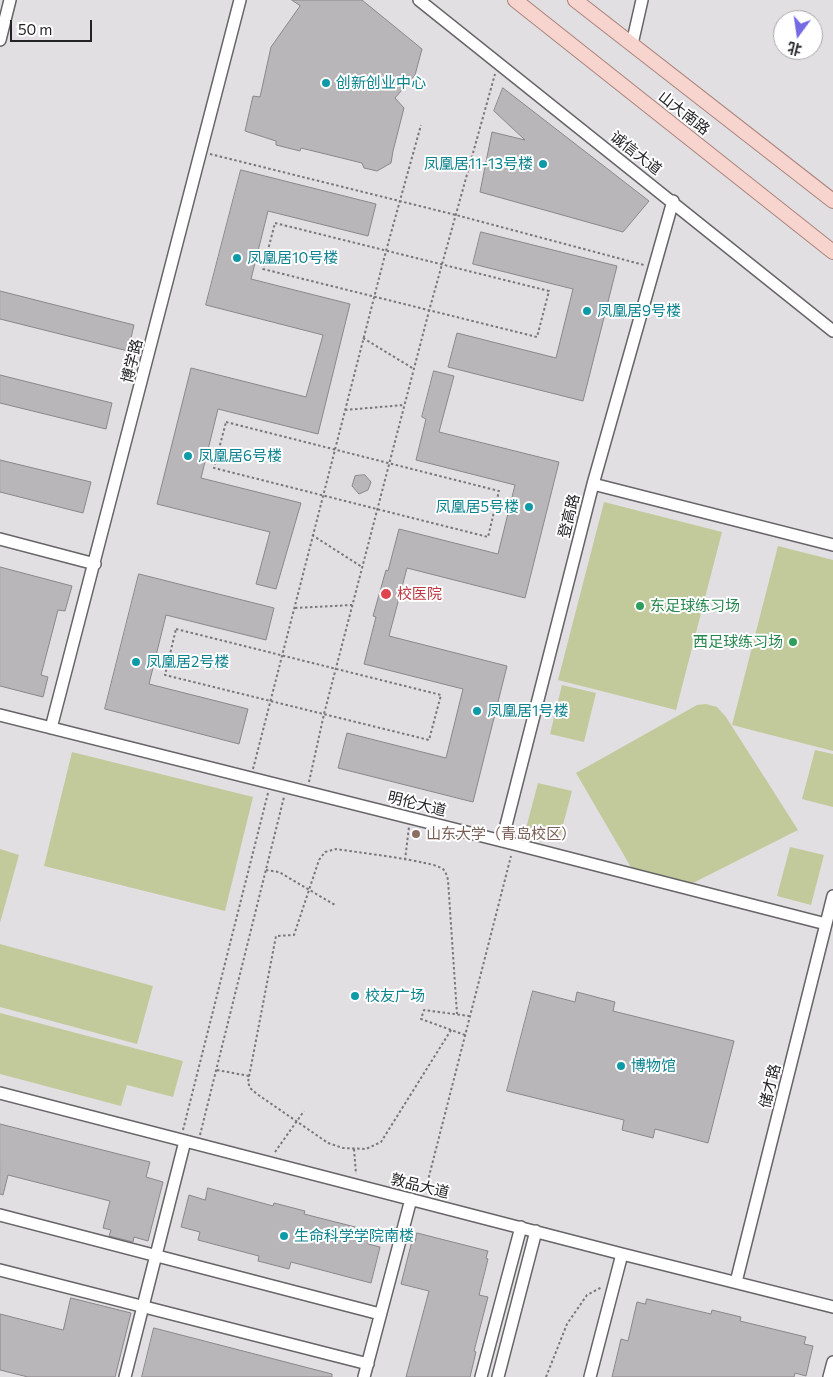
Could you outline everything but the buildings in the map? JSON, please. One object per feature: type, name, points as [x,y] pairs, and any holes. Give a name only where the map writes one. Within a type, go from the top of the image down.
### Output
[{"type":"main road","name":"山大南路","points":[[514,0],[833,252]]},
{"type":"main road","name":"山大南路","points":[[575,0],[833,201]]},
{"type":"street","points":[[0,40],[10,0]]},
{"type":"street","name":"博学路","points":[[51,728],[240,0]]},
{"type":"street","name":"诚信大道","points":[[419,0],[673,201],[833,331]]},
{"type":"street","points":[[632,44],[642,0]]},
{"type":"street","name":"登高路","points":[[502,841],[593,484],[673,201]]},
{"type":"street","points":[[593,484],[833,545]]},
{"type":"street","points":[[0,539],[95,564]]},
{"type":"street","name":"明伦大道","points":[[0,715],[826,924]]},
{"type":"street","name":"储才路","points":[[736,1282],[833,896]]},
{"type":"street","name":"敦品大道","points":[[0,1093],[833,1307]]},
{"type":"street","points":[[125,1377],[183,1141]]},
{"type":"street","points":[[364,1377],[411,1199]]},
{"type":"street","points":[[0,1215],[380,1314]]},
{"type":"street","points":[[481,1377],[521,1227]]},
{"type":"street","points":[[498,1377],[536,1231]]},
{"type":"street","points":[[590,1377],[622,1254]]},
{"type":"street","points":[[0,1270],[368,1364]]},
{"type":"street","points":[[829,1377],[833,1362]]},
{"type":"path","points":[[307,792],[324,714],[404,405],[498,63]]},
{"type":"path","points":[[251,778],[334,449],[421,125]]},
{"type":"path","points":[[201,152],[456,215],[654,267]]},
{"type":"path","points":[[274,223],[386,251],[549,291],[537,338],[263,269],[274,223]]},
{"type":"path","points":[[364,338],[414,369]]},
{"type":"path","points":[[345,410],[404,405]]},
{"type":"path","points":[[226,422],[334,449],[500,491],[488,537],[214,468],[226,422]]},
{"type":"path","points":[[312,535],[362,568]]},
{"type":"path","points":[[294,608],[352,604]]},
{"type":"path","points":[[176,629],[282,656],[441,695],[429,740],[165,675],[176,629]]},
{"type":"path","points":[[183,1141],[270,783]]},
{"type":"path","points":[[198,1144],[286,787]]},
{"type":"path","points":[[405,860],[411,818]]},
{"type":"path","points":[[423,1202],[514,844]]},
{"type":"path","points":[[450,1030],[381,1142],[366,1149],[343,1148],[328,1143],[250,1088],[248,1082],[276,936],[294,935],[318,860],[330,850],[336,849],[435,865],[443,869],[446,874],[457,1014]]},
{"type":"path","points":[[266,870],[279,872],[335,905]]},
{"type":"path","points":[[465,1035],[421,1019],[424,1010],[470,1016]]},
{"type":"path","points":[[216,1070],[249,1076]]},
{"type":"path","points":[[268,1162],[304,1111]]},
{"type":"path","points":[[354,1149],[356,1185]]},
{"type":"path","points":[[546,1377],[567,1324],[588,1295],[615,1279]]},
{"type":"green space","name":"东足球练习场","points":[[604,502],[722,532],[676,710],[558,680]]},
{"type":"green space","name":"西足球练习场","points":[[778,546],[833,560],[833,751],[732,725]]},
{"type":"green space","points":[[562,685],[596,693],[584,742],[550,734]]},
{"type":"green space","points":[[706,704],[717,707],[726,717],[798,830],[691,884],[632,869],[576,773],[697,705]]},
{"type":"green space","points":[[815,750],[833,754],[833,807],[802,799]]},
{"type":"green space","points":[[72,752],[253,797],[225,911],[44,866]]},
{"type":"green space","points":[[538,783],[572,791],[559,840],[525,832]]},
{"type":"green space","points":[[790,847],[824,855],[811,905],[777,896]]},
{"type":"green space","points":[[0,849],[19,855],[0,923]]},
{"type":"green space","points":[[0,944],[153,986],[137,1044],[0,1007]]},
{"type":"green space","points":[[0,1013],[183,1061],[173,1097],[127,1085],[121,1106],[0,1074]]},
{"type":"place","name":"创新创业中心","points":[[326,83]]},
{"type":"place","name":"凤凰居11-13号楼","points":[[543,164]]},
{"type":"place","name":"凤凰居10号楼","points":[[237,258]]},
{"type":"place","name":"凤凰居9号楼","points":[[587,311]]},
{"type":"place","name":"凤凰居6号楼","points":[[188,456]]},
{"type":"place","name":"凤凰居5号楼","points":[[529,507]]},
{"type":"place","name":"校医院","points":[[386,594]]},
{"type":"place","name":"东足球练习场","points":[[640,606]]},
{"type":"place","name":"西足球练习场","points":[[793,642]]},
{"type":"place","name":"凤凰居2号楼","points":[[136,662]]},
{"type":"place","name":"凤凰居1号楼","points":[[477,711]]},
{"type":"place","name":"山东大学（青岛校区）","points":[[416,834]]},
{"type":"place","name":"校友广场","points":[[355,996]]},
{"type":"place","name":"博物馆","points":[[621,1066]]},
{"type":"place","name":"生命科学学院南楼","points":[[284,1236]]}]
